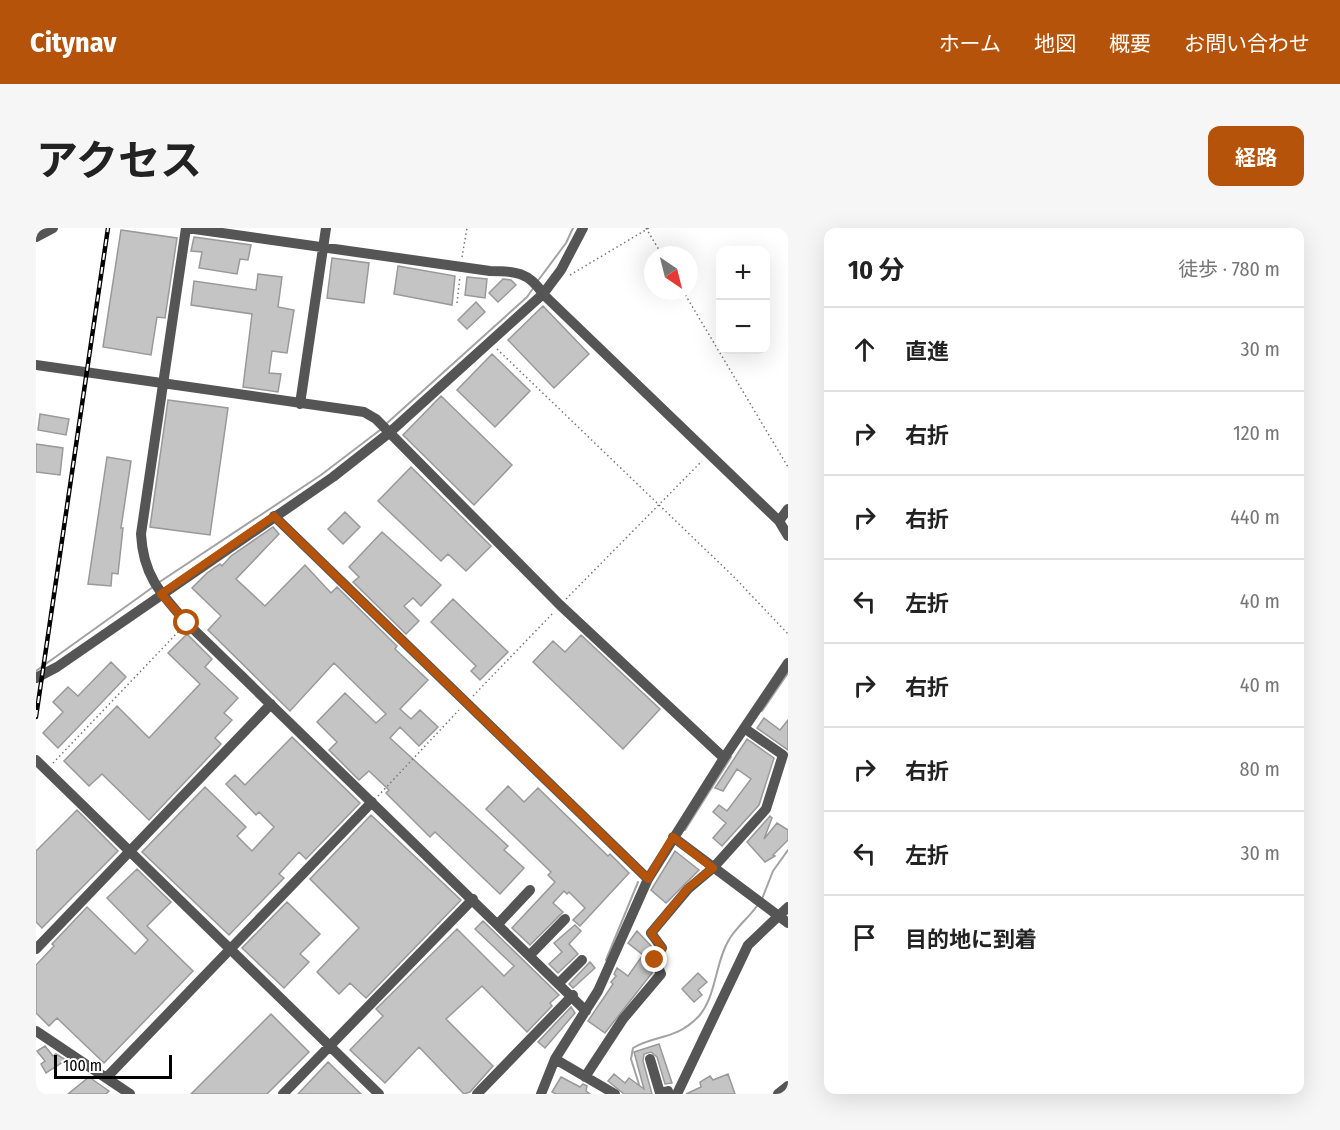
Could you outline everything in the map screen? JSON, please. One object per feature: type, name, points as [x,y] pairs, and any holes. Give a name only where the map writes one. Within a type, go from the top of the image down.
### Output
[{"type":"street","points":[[36,237],[53,228]]},
{"type":"street","points":[[586,1011],[573,995],[187,623],[161,594],[149,576],[142,556],[141,534],[187,228],[490,271],[517,271],[537,286],[779,521],[788,536]]},
{"type":"street","points":[[300,404],[326,228]]},
{"type":"street","points":[[36,678],[57,667],[333,477],[388,433],[488,341],[537,286],[561,270],[583,228]]},
{"type":"street","points":[[36,365],[364,412],[376,419],[560,605],[724,758]]},
{"type":"street","points":[[779,521],[788,509]]},
{"type":"street","points":[[274,516],[648,879]]},
{"type":"street","points":[[541,1094],[555,1059],[598,992],[648,879],[724,758],[788,663]]},
{"type":"street","points":[[36,949],[132,852],[271,704]]},
{"type":"street","points":[[585,1077],[623,1019],[661,974],[655,960],[662,948],[651,933],[688,888],[713,868],[766,809],[783,755],[744,728]]},
{"type":"street","points":[[36,760],[380,1094]]},
{"type":"street","points":[[106,1078],[372,802]]},
{"type":"street","points":[[673,837],[784,920]]},
{"type":"street","points":[[498,924],[530,890]]},
{"type":"street","points":[[283,1094],[472,899]]},
{"type":"street","points":[[677,1094],[748,945],[784,920],[788,907]]},
{"type":"street","points":[[530,955],[565,919]]},
{"type":"street","points":[[559,983],[582,960]]},
{"type":"street","points":[[477,1094],[573,995]]},
{"type":"street","points":[[36,1031],[130,1094]]},
{"type":"street","points":[[555,1059],[615,1094]]},
{"type":"street","points":[[650,1059],[660,1093],[668,1091],[669,1094]]},
{"type":"street","points":[[778,1094],[788,1086]]},
{"type":"path","points":[[566,277],[647,228],[657,246]]},
{"type":"path","points":[[689,300],[788,467]]},
{"type":"path","points":[[488,341],[659,504],[788,634]]},
{"type":"path","points":[[560,605],[709,454]]},
{"type":"path","points":[[46,770],[187,623]]},
{"type":"building","points":[[121,230],[177,238],[165,318],[157,317],[151,355],[103,347]]},
{"type":"building","points":[[194,237],[251,245],[248,260],[240,259],[237,274],[199,268],[202,252],[191,251]]},
{"type":"building","points":[[332,258],[369,263],[364,303],[327,298]]},
{"type":"building","points":[[398,266],[455,276],[452,305],[394,294]]},
{"type":"building","points":[[258,274],[282,277],[278,307],[294,310],[287,353],[272,351],[269,373],[281,374],[278,392],[243,387],[252,314],[191,305],[194,281],[256,290]]},
{"type":"building","points":[[467,277],[487,279],[485,298],[465,295]]},
{"type":"building","points":[[503,279],[511,280],[516,285],[498,302],[489,293]]},
{"type":"building","points":[[476,302],[485,312],[467,329],[458,320]]},
{"type":"building","points":[[543,306],[589,354],[554,388],[508,340]]},
{"type":"building","points":[[492,354],[530,391],[495,427],[457,390]]},
{"type":"building","points":[[441,396],[512,465],[474,505],[403,435]]},
{"type":"building","points":[[168,400],[228,408],[210,535],[150,527]]},
{"type":"building","points":[[40,414],[69,419],[66,435],[38,430]]},
{"type":"building","points":[[36,444],[63,448],[60,475],[36,472]]},
{"type":"building","points":[[107,457],[131,461],[121,528],[123,528],[118,574],[112,573],[111,586],[88,584]]},
{"type":"building","points":[[411,467],[491,546],[466,571],[448,554],[441,561],[378,501]]},
{"type":"building","points":[[345,512],[360,527],[343,544],[328,529]]},
{"type":"building","points":[[273,527],[279,534],[236,579],[265,606],[305,565],[331,593],[337,587],[397,646],[395,649],[428,680],[400,709],[411,719],[420,710],[438,727],[419,746],[400,727],[390,738],[508,846],[504,850],[524,868],[500,894],[435,832],[430,837],[386,793],[389,790],[369,771],[359,780],[329,750],[337,742],[317,722],[345,693],[376,723],[386,714],[334,663],[290,711],[208,630],[221,616],[192,588],[207,573],[220,564],[222,566],[231,556]]},
{"type":"building","points":[[382,532],[441,585],[421,606],[413,598],[404,606],[419,621],[406,634],[353,582],[359,577],[349,567]]},
{"type":"building","points":[[453,599],[508,652],[480,680],[471,671],[476,666],[431,622]]},
{"type":"building","points":[[187,634],[212,659],[205,667],[238,698],[224,713],[232,720],[215,738],[221,744],[149,820],[102,774],[89,786],[64,761],[117,706],[149,738],[200,684],[168,653]]},
{"type":"building","points":[[581,635],[660,709],[623,749],[533,662],[553,641],[565,652]]},
{"type":"building","points":[[111,662],[126,677],[58,748],[43,733],[63,712],[53,702],[68,687],[78,696]]},
{"type":"building","points":[[764,718],[780,730],[788,720],[788,750],[757,728]]},
{"type":"building","points":[[292,737],[360,803],[306,859],[299,852],[279,874],[284,878],[229,935],[142,852],[205,787],[246,827],[237,836],[252,851],[274,827],[259,812],[256,815],[226,784],[235,775],[245,785]]},
{"type":"building","points":[[747,739],[774,758],[759,805],[722,846],[713,838],[726,823],[713,812],[719,805],[727,811],[751,779],[737,769],[723,791],[715,788]]},
{"type":"building","points":[[508,786],[524,802],[538,788],[608,856],[610,854],[629,873],[580,926],[573,920],[585,908],[569,892],[567,894],[564,891],[553,903],[563,912],[530,945],[512,928],[555,882],[548,875],[551,872],[486,809]]},
{"type":"building","points":[[77,810],[118,851],[42,928],[36,922],[36,851]]},
{"type":"building","points":[[371,815],[461,900],[366,998],[350,983],[339,994],[317,972],[359,928],[310,879]]},
{"type":"building","points":[[770,816],[772,818],[764,839],[777,823],[788,830],[788,840],[773,855],[775,856],[765,862],[747,842]]},
{"type":"building","points":[[675,851],[699,870],[666,903],[651,890]]},
{"type":"building","points":[[137,869],[171,902],[147,926],[193,971],[104,1063],[57,1018],[49,1026],[36,1013],[36,965],[54,946],[52,944],[87,907],[135,954],[148,940],[107,898]]},
{"type":"building","points":[[287,902],[320,934],[300,954],[309,962],[284,988],[242,948]]},
{"type":"building","points":[[483,921],[559,995],[550,1003],[552,1006],[527,1032],[482,986],[446,1019],[493,1066],[470,1092],[464,1094],[419,1047],[385,1083],[350,1050],[383,1016],[376,1009],[457,929],[504,976],[514,966],[475,929]]},
{"type":"building","points":[[575,925],[581,931],[569,944],[578,954],[558,973],[549,964],[562,952],[554,943]]},
{"type":"building","points":[[637,931],[653,948],[647,961],[652,973],[605,1033],[588,1021],[613,984],[611,982],[616,976],[614,974],[617,968],[628,976],[643,955],[628,943]]},
{"type":"building","points":[[590,962],[595,968],[573,988],[569,984]]},
{"type":"building","points":[[698,973],[707,982],[698,990],[702,995],[694,1002],[682,989]]},
{"type":"building","points":[[571,1007],[575,1013],[545,1048],[538,1042]]},
{"type":"building","points":[[271,1014],[309,1052],[267,1094],[191,1094]]},
{"type":"building","points":[[659,1044],[672,1083],[665,1084],[657,1057],[651,1052],[644,1054],[643,1061],[652,1094],[624,1094],[608,1081],[614,1074],[625,1083],[629,1078],[644,1089],[634,1052]]},
{"type":"building","points":[[45,1046],[53,1056],[56,1054],[66,1060],[46,1073],[41,1064],[45,1061],[37,1051]]},
{"type":"building","points":[[328,1062],[361,1094],[298,1094]]},
{"type":"building","points":[[728,1074],[735,1094],[686,1094],[701,1087],[700,1082],[710,1076],[713,1080]]},
{"type":"building","points":[[89,1077],[109,1091],[106,1094],[68,1094]]},
{"type":"building","points":[[561,1077],[580,1087],[583,1084],[587,1086],[586,1091],[590,1094],[552,1092]]},
{"type":"waterway","points":[[537,282],[566,243],[573,228]]},
{"type":"waterway","points":[[386,424],[527,297],[534,287]]},
{"type":"waterway","points":[[158,583],[321,475],[380,430]]},
{"type":"waterway","points":[[36,671],[153,587]]},
{"type":"waterway","points":[[762,711],[788,673]]},
{"type":"waterway","points":[[685,830],[731,757]]},
{"type":"waterway","points":[[762,899],[773,871],[788,850]]},
{"type":"waterway","points":[[606,960],[638,882]]},
{"type":"waterway","points":[[642,1094],[631,1059],[633,1048],[682,1030],[699,1016],[713,988],[725,947],[757,906]]},
{"type":"railway","points":[[36,717],[108,228]]},
{"type":"route","points":[[187,623],[161,594],[274,516],[648,879],[673,837],[713,868],[688,888],[651,933],[662,948],[655,960]]}]
